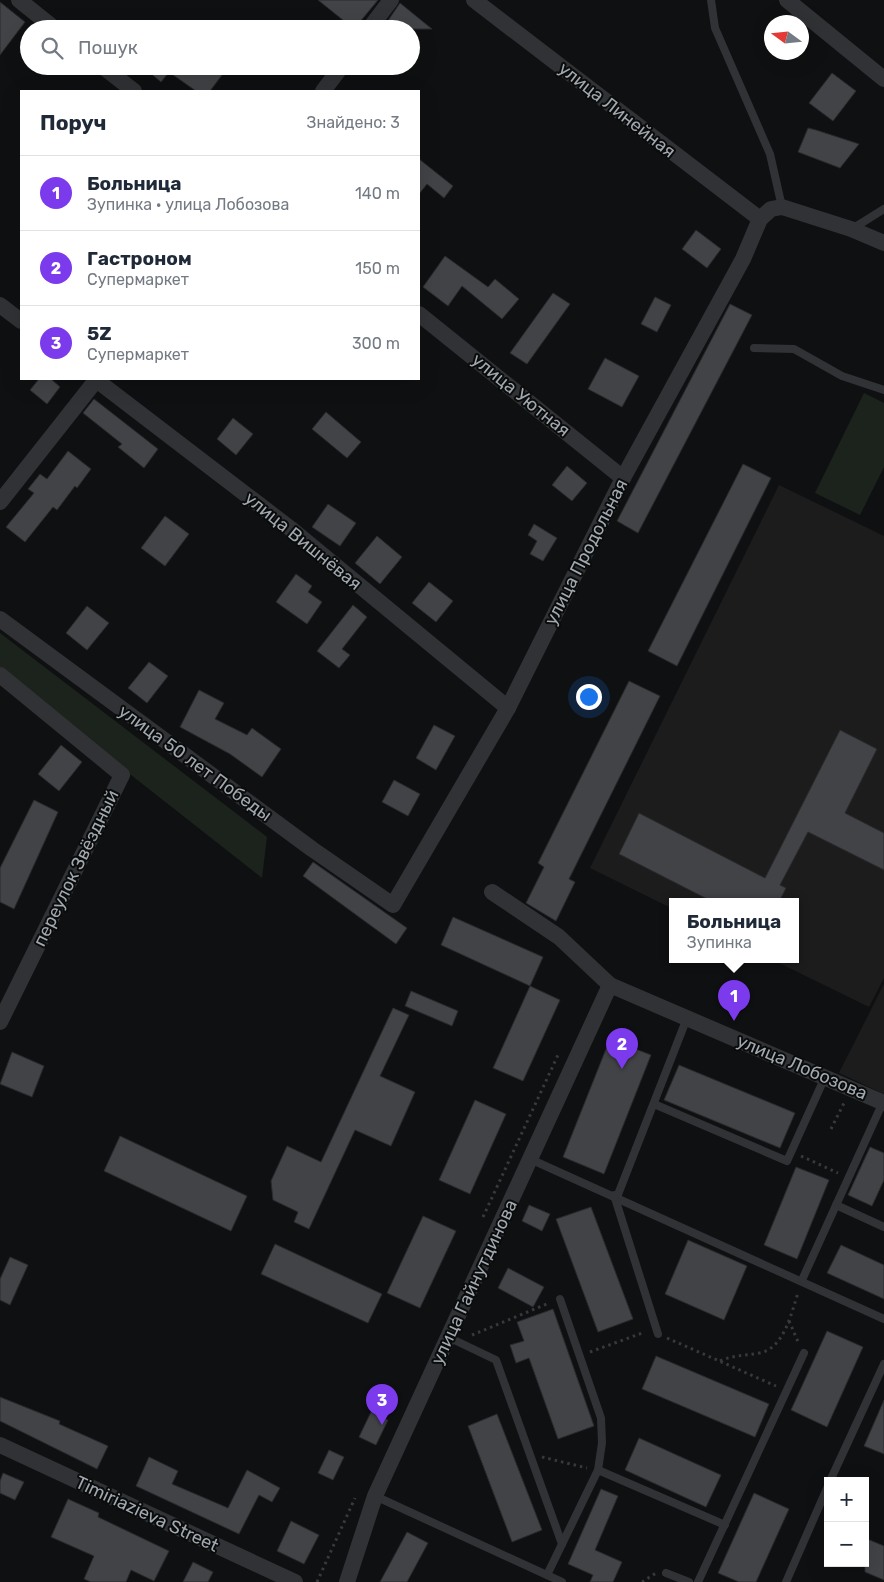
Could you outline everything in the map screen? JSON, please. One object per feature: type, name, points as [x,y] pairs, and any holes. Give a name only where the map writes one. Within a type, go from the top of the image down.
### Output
[{"type":"street","points":[[19,0],[44,20]]},
{"type":"street","points":[[377,20],[391,0]]},
{"type":"street","name":"улица Линейная","points":[[474,0],[760,219]]},
{"type":"street","points":[[787,0],[884,79]]},
{"type":"street","points":[[114,75],[133,90]]},
{"type":"street","points":[[324,90],[335,75]]},
{"type":"street","points":[[760,219],[771,209],[782,207],[851,229],[884,243]]},
{"type":"street","name":"улица Продольная","points":[[392,905],[508,708],[623,478],[743,259],[760,219]]},
{"type":"street","points":[[0,305],[20,321]]},
{"type":"street","name":"улица Уютная","points":[[420,315],[623,478]]},
{"type":"street","points":[[0,502],[95,380]]},
{"type":"street","name":"улица Вишнёвая","points":[[97,380],[291,529],[508,708]]},
{"type":"street","name":"улица 50 лет Победы","points":[[0,619],[312,849],[392,905]]},
{"type":"street","name":"переулок Звёздный","points":[[0,675],[122,775],[0,1022]]},
{"type":"street","name":"улица Лобозова","points":[[492,892],[559,937],[607,982],[884,1102]]},
{"type":"street","name":"улица Гайнутдинова","points":[[347,1582],[375,1496],[453,1339],[607,982]]},
{"type":"street","name":"Timiriazieva Street","points":[[0,1446],[295,1582]]},
{"type":"lane","points":[[711,0],[715,28],[770,154],[782,207]]},
{"type":"lane","points":[[851,229],[884,209]]},
{"type":"lane","points":[[754,348],[794,349],[842,376],[884,390]]},
{"type":"lane","points":[[658,1334],[616,1196],[687,1018]]},
{"type":"lane","points":[[654,1104],[786,1161],[825,1077]]},
{"type":"lane","points":[[802,1280],[884,1102]]},
{"type":"lane","points":[[530,1158],[802,1280],[884,1319]]},
{"type":"lane","points":[[836,1205],[884,1227]]},
{"type":"lane","points":[[547,1575],[598,1470],[602,1443],[601,1418],[581,1355],[560,1299]]},
{"type":"lane","points":[[453,1339],[496,1360],[562,1544]]},
{"type":"lane","points":[[698,1582],[788,1392],[804,1353]]},
{"type":"lane","points":[[832,1477],[884,1364]]},
{"type":"lane","points":[[598,1470],[725,1525]]},
{"type":"lane","points":[[786,1582],[824,1495]]},
{"type":"lane","points":[[375,1496],[562,1582]]},
{"type":"lane","points":[[666,1573],[688,1582]]},
{"type":"path","points":[[480,1225],[559,1053]]},
{"type":"path","points":[[831,1129],[851,1089]]},
{"type":"path","points":[[791,1151],[848,1178]]},
{"type":"path","points":[[719,1361],[732,1356],[756,1354],[771,1349],[789,1322],[802,1280]]},
{"type":"path","points":[[453,1339],[560,1299]]},
{"type":"path","points":[[789,1322],[804,1353]]},
{"type":"path","points":[[581,1355],[648,1331],[788,1392]]},
{"type":"path","points":[[530,1454],[598,1470]]},
{"type":"shaded area","points":[[864,393],[884,403],[884,467],[860,515],[815,493]]},
{"type":"shaded area","points":[[779,485],[884,536],[884,978],[869,1007],[779,963],[799,963],[799,898],[669,898],[669,907],[590,868]]},
{"type":"shaded area","points":[[0,633],[267,837],[262,878],[0,672]]},
{"type":"shaded area","points":[[884,984],[884,1094],[839,1073]]},
{"type":"building","points":[[318,0],[378,0],[361,20],[343,20]]},
{"type":"building","points":[[0,2],[22,20],[20,20],[20,29],[0,55]]},
{"type":"building","points":[[400,3],[432,29],[420,29],[420,20],[388,20]]},
{"type":"building","points":[[832,73],[856,91],[833,121],[809,103]]},
{"type":"building","points":[[153,75],[167,75],[161,82]]},
{"type":"building","points":[[173,75],[222,75],[211,90],[195,90]]},
{"type":"building","points":[[808,128],[859,144],[840,168],[798,152]]},
{"type":"building","points":[[420,160],[453,186],[444,198],[427,184],[420,193]]},
{"type":"building","points":[[696,230],[721,249],[707,268],[682,249]]},
{"type":"building","points":[[445,256],[488,287],[495,279],[519,299],[502,319],[462,286],[448,306],[423,287]]},
{"type":"building","points":[[553,293],[570,304],[527,364],[510,353]]},
{"type":"building","points":[[655,297],[671,305],[657,332],[641,324]]},
{"type":"building","points":[[730,304],[752,315],[638,533],[617,521]]},
{"type":"building","points":[[605,358],[639,376],[622,407],[588,389]]},
{"type":"building","points":[[38,380],[52,380],[60,387],[47,404],[30,390]]},
{"type":"building","points":[[94,399],[158,449],[144,468],[118,447],[122,444],[83,413]]},
{"type":"building","points":[[326,412],[361,442],[347,458],[312,429]]},
{"type":"building","points":[[233,418],[253,434],[236,455],[217,439]]},
{"type":"building","points":[[68,451],[91,469],[57,510],[53,507],[25,542],[6,527],[34,493],[28,489],[40,474],[47,479]]},
{"type":"building","points":[[743,464],[771,478],[677,666],[648,651]]},
{"type":"building","points":[[567,466],[587,483],[572,501],[552,485]]},
{"type":"building","points":[[328,504],[356,523],[340,546],[312,527]]},
{"type":"building","points":[[165,516],[189,534],[165,566],[141,548]]},
{"type":"building","points":[[534,524],[557,538],[543,561],[530,554],[537,541],[528,535]]},
{"type":"building","points":[[377,536],[402,557],[380,584],[355,563]]},
{"type":"building","points":[[296,574],[312,586],[308,592],[322,602],[307,624],[276,602]]},
{"type":"building","points":[[429,582],[453,601],[436,622],[412,603]]},
{"type":"building","points":[[353,605],[367,617],[342,649],[350,655],[339,668],[317,651]]},
{"type":"building","points":[[87,606],[109,623],[87,650],[66,633]]},
{"type":"building","points":[[149,662],[168,676],[147,703],[128,688]]},
{"type":"building","points":[[629,681],[660,696],[569,879],[575,882],[556,921],[526,903],[544,867],[538,863]]},
{"type":"building","points":[[199,690],[224,703],[215,719],[247,735],[252,728],[281,749],[262,777],[230,754],[180,727]]},
{"type":"building","points":[[434,725],[455,736],[436,770],[416,758]]},
{"type":"building","points":[[840,730],[877,749],[845,813],[884,833],[884,870],[808,832],[780,885],[786,888],[781,898],[705,898],[619,854],[639,813],[765,878]]},
{"type":"building","points":[[61,745],[82,762],[59,791],[38,774]]},
{"type":"building","points":[[394,780],[420,794],[408,816],[382,802]]},
{"type":"building","points":[[34,800],[58,812],[14,909],[0,902],[0,868]]},
{"type":"building","points":[[313,862],[407,928],[396,944],[303,876]]},
{"type":"building","points":[[453,917],[543,957],[530,986],[441,945]]},
{"type":"building","points":[[530,986],[560,1000],[523,1081],[493,1068]]},
{"type":"building","points":[[411,991],[458,1011],[452,1026],[405,1006]]},
{"type":"building","points":[[393,1008],[409,1015],[380,1076],[415,1092],[391,1146],[355,1130],[309,1229],[294,1222],[298,1212],[273,1200],[271,1181],[287,1146],[321,1162]]},
{"type":"building","points":[[610,1039],[651,1055],[604,1174],[563,1157]]},
{"type":"building","points":[[12,1052],[44,1066],[32,1097],[0,1084]]},
{"type":"building","points":[[679,1065],[795,1113],[780,1148],[664,1100]]},
{"type":"building","points":[[475,1100],[506,1114],[470,1194],[439,1180]]},
{"type":"building","points":[[120,1136],[247,1196],[231,1231],[104,1171]]},
{"type":"building","points":[[870,1147],[884,1153],[884,1180],[872,1206],[848,1195]]},
{"type":"building","points":[[796,1167],[829,1180],[797,1259],[764,1245]]},
{"type":"building","points":[[529,1205],[550,1214],[542,1231],[522,1221]]},
{"type":"building","points":[[591,1207],[633,1319],[598,1332],[556,1219]]},
{"type":"building","points":[[423,1216],[456,1231],[420,1308],[387,1293]]},
{"type":"building","points":[[688,1240],[747,1266],[724,1320],[665,1294]]},
{"type":"building","points":[[275,1244],[382,1294],[368,1323],[261,1274]]},
{"type":"building","points":[[841,1245],[884,1265],[884,1299],[827,1273]]},
{"type":"building","points":[[10,1257],[28,1265],[10,1305],[0,1300],[0,1279]]},
{"type":"building","points":[[508,1268],[544,1287],[533,1307],[498,1288]]},
{"type":"building","points":[[553,1309],[594,1426],[558,1439],[529,1358],[516,1363],[510,1345],[524,1341],[517,1322]]},
{"type":"building","points":[[827,1331],[863,1347],[827,1427],[791,1410]]},
{"type":"building","points":[[656,1356],[769,1404],[755,1437],[642,1389]]},
{"type":"building","points":[[0,1397],[60,1421],[59,1424],[108,1446],[97,1469],[0,1421]]},
{"type":"building","points":[[884,1400],[884,1454],[864,1446]]},
{"type":"building","points":[[371,1412],[388,1420],[376,1445],[359,1437]]},
{"type":"building","points":[[497,1414],[542,1530],[512,1542],[468,1426]]},
{"type":"building","points":[[639,1438],[721,1475],[706,1507],[625,1470]]},
{"type":"building","points":[[329,1450],[344,1457],[333,1480],[318,1473]]},
{"type":"building","points":[[149,1457],[178,1471],[172,1484],[228,1508],[247,1470],[280,1488],[272,1502],[259,1495],[239,1534],[136,1486]]},
{"type":"building","points":[[3,1473],[24,1482],[15,1500],[0,1493],[0,1481]]},
{"type":"building","points":[[601,1489],[618,1496],[595,1550],[622,1562],[613,1582],[590,1582],[593,1575],[568,1564]]},
{"type":"building","points":[[754,1493],[789,1509],[756,1582],[739,1582],[718,1573]]},
{"type":"building","points":[[68,1499],[99,1513],[98,1517],[169,1551],[154,1581],[131,1570],[126,1582],[91,1582],[84,1579],[94,1556],[51,1537]]},
{"type":"building","points":[[291,1521],[319,1535],[304,1564],[277,1551]]},
{"type":"building","points":[[407,1532],[428,1543],[407,1582],[380,1582]]},
{"type":"building","points":[[869,1540],[884,1546],[884,1580],[865,1572],[865,1567],[869,1567]]},
{"type":"building","points":[[193,1562],[213,1572],[208,1582],[183,1582]]},
{"type":"place","name":"Больница","points":[[734,1021]]},
{"type":"place","name":"Гастроном","points":[[622,1069]]},
{"type":"place","name":"5Z","points":[[382,1425]]}]
